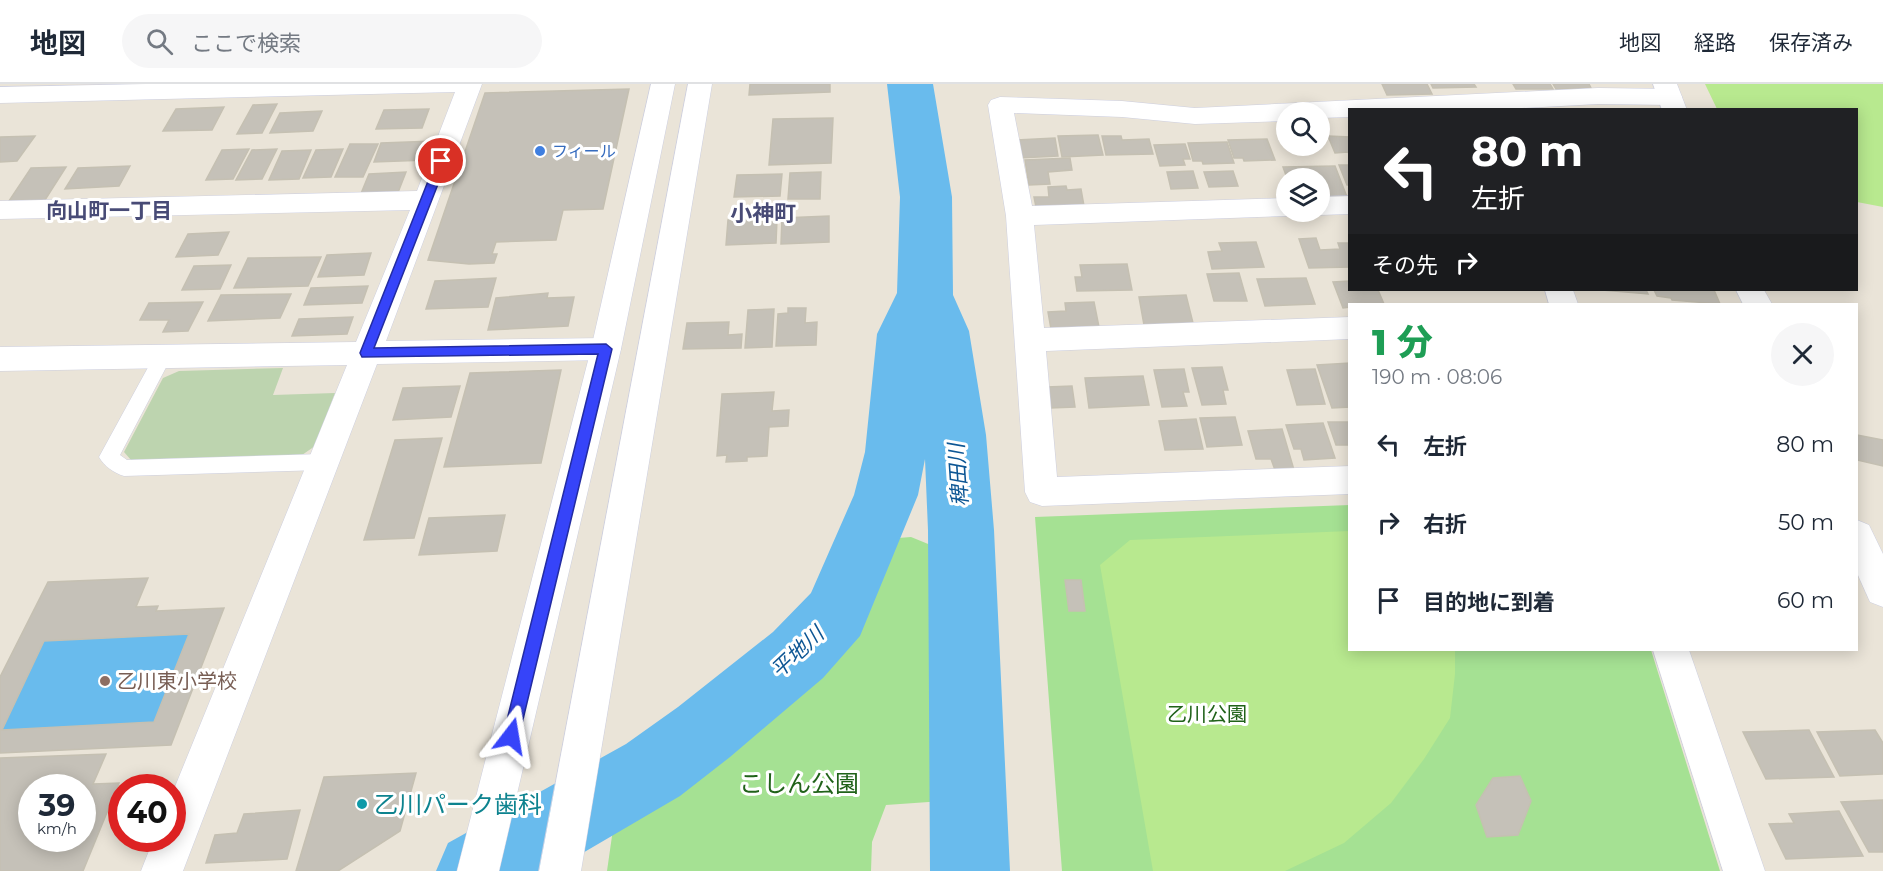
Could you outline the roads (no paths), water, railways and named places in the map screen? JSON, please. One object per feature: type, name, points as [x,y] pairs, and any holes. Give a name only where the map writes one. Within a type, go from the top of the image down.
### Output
[{"type":"street","points":[[0,94],[470,84],[427,200],[162,871]]},
{"type":"street","points":[[478,871],[606,349],[663,84]]},
{"type":"street","points":[[560,871],[700,84]]},
{"type":"street","points":[[1314,84],[1320,102]]},
{"type":"street","points":[[1352,108],[1502,98],[1670,97]]},
{"type":"street","points":[[1276,113],[1195,116],[1122,109],[1000,105],[1020,216],[1042,492],[1348,480]]},
{"type":"street","points":[[1330,109],[1348,108]]},
{"type":"street","points":[[0,210],[427,200]]},
{"type":"street","points":[[1330,206],[1348,205]]},
{"type":"street","points":[[1020,216],[1276,207]]},
{"type":"street","points":[[1031,340],[1348,328]]},
{"type":"street","points":[[0,359],[606,349]]},
{"type":"street","points":[[1858,538],[1883,591]]},
{"type":"street","points":[[1671,651],[1744,871]]},
{"type":"lane","points":[[163,356],[109,457],[124,468],[322,462]]},
{"type":"water","points":[[189,634],[154,722],[2,730],[44,641]]},
{"type":"waterway","name":"稗田川","points":[[910,84],[926,197],[925,295],[941,331],[955,435],[961,530],[970,871]]},
{"type":"waterway","name":"平地川","points":[[476,871],[653,770],[704,732],[798,655],[836,614],[886,495],[896,452],[906,334],[922,299]]},
{"type":"place","name":"フィール","points":[[540,151]]},
{"type":"place","name":"乙川東小学校","points":[[105,681]]},
{"type":"place","name":"乙川パーク歯科","points":[[362,804]]},
{"type":"district","name":"向山町一丁目","points":[[109,210]]},
{"type":"district","name":"小神町","points":[[763,213]]},
{"type":"park label","name":"乙川公園","points":[[1207,714]]},
{"type":"park label","name":"こしん公園","points":[[799,783]]}]
